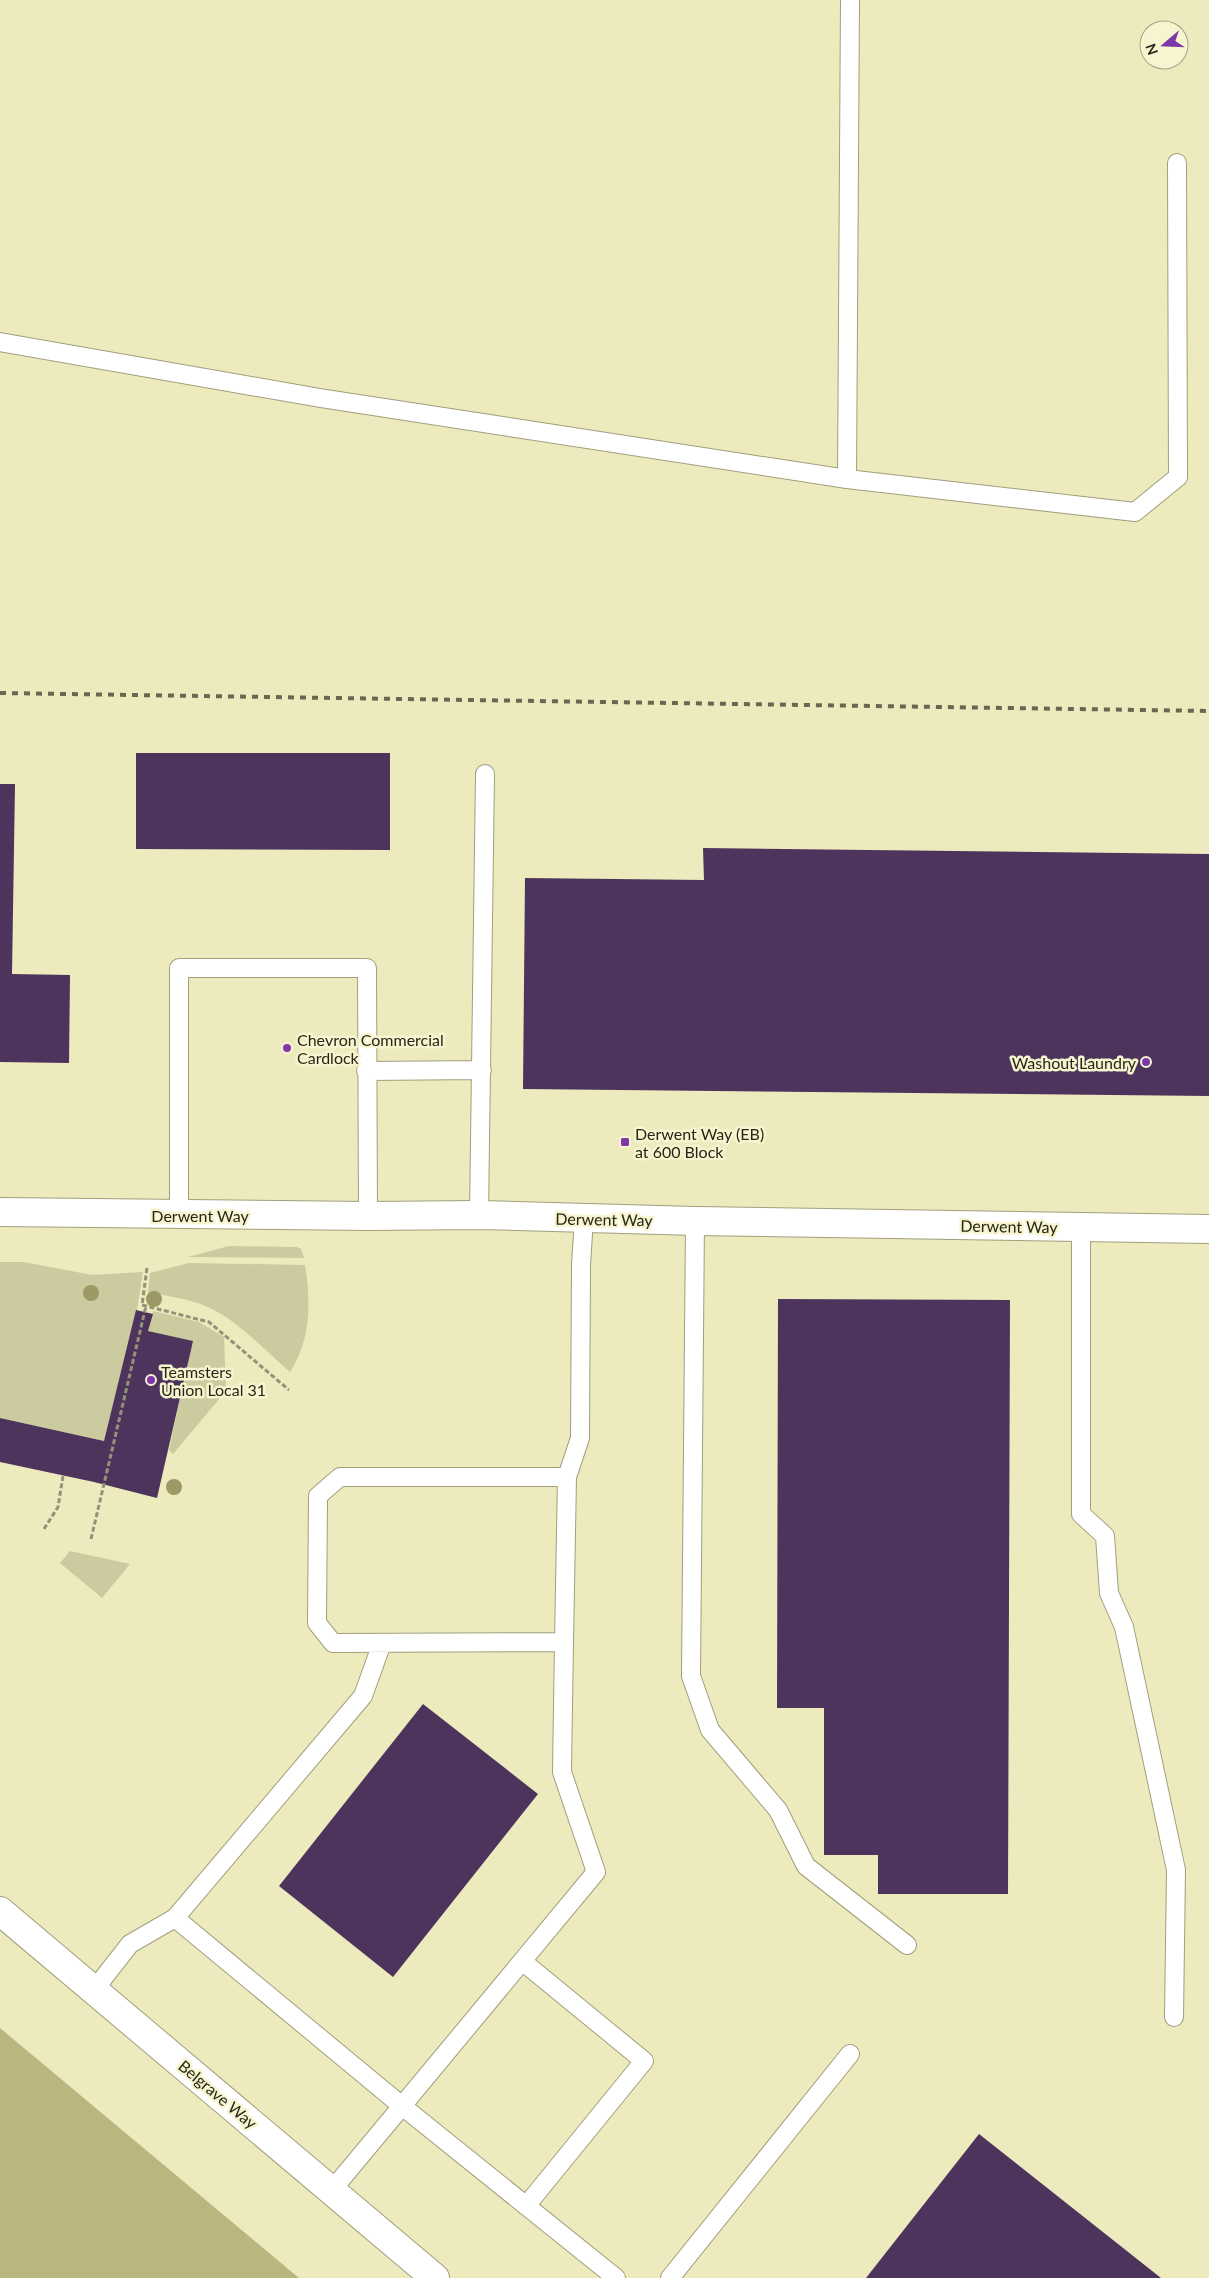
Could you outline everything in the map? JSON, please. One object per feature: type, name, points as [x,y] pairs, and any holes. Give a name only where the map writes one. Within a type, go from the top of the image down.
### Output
[{"type":"street","name":"Derwent Way","points":[[0,1212],[179,1215],[479,1215],[695,1221],[1209,1229]]},
{"type":"street","name":"Belgrave Way","points":[[0,1911],[435,2278]]},
{"type":"lane","points":[[847,479],[850,0]]},
{"type":"lane","points":[[0,342],[320,398],[847,479],[1135,512],[1178,477],[1176,163]]},
{"type":"lane","points":[[479,1215],[485,774]]},
{"type":"lane","points":[[179,1215],[179,968],[367,968],[368,1216]]},
{"type":"lane","points":[[366,1071],[482,1070]]},
{"type":"lane","points":[[332,2190],[596,1872],[562,1772],[567,1478],[580,1438],[581,1265],[584,1218]]},
{"type":"lane","points":[[695,1221],[691,1676],[710,1730],[778,1810],[806,1866],[907,1945]]},
{"type":"lane","points":[[1081,1228],[1081,1514],[1105,1536],[1109,1592],[1124,1627],[1176,1870],[1174,2017]]},
{"type":"lane","points":[[564,1642],[332,1643],[317,1623],[318,1496],[340,1477],[567,1478]]},
{"type":"lane","points":[[94,1990],[130,1944],[175,1918],[363,1696],[382,1643]]},
{"type":"lane","points":[[175,1918],[402,2106],[616,2278]]},
{"type":"lane","points":[[522,1961],[644,2060],[526,2206]]},
{"type":"lane","points":[[670,2278],[850,2054]]},
{"type":"path","points":[[147,1268],[142,1305],[209,1322],[220,1329],[289,1390]]},
{"type":"path","points":[[91,1539],[146,1306]]},
{"type":"path","points":[[44,1529],[58,1508],[63,1476]]},
{"type":"shaded area","points":[[0,0],[1209,0],[1209,2278],[299,2278],[0,2028]]},
{"type":"shaded area","points":[[229,1246],[297,1247],[301,1249],[304,1258],[188,1257]]},
{"type":"shaded area","points":[[0,1262],[24,1262],[92,1275],[143,1272],[137,1310],[104,1441],[0,1418]]},
{"type":"shaded area","points":[[189,1263],[305,1265],[308,1320],[302,1347],[290,1372],[251,1336],[219,1313],[193,1302],[148,1292],[150,1273]]},
{"type":"shaded area","points":[[153,1311],[199,1322],[224,1337],[226,1391],[173,1454],[169,1450],[192,1341],[148,1331]]},
{"type":"shaded area","points":[[70,1551],[130,1564],[102,1598],[60,1563]]},
{"type":"shaded area","points":[[0,2028],[299,2278],[0,2278]]},
{"type":"building","points":[[136,753],[390,753],[390,850],[136,849]]},
{"type":"building","points":[[0,784],[15,784],[12,974],[70,975],[69,1063],[0,1062]]},
{"type":"building","points":[[703,848],[1209,854],[1209,1096],[523,1089],[525,878],[704,880]]},
{"type":"building","points":[[778,1299],[1010,1300],[1008,1894],[878,1894],[878,1855],[824,1855],[824,1708],[777,1708]]},
{"type":"building","name":"Teamsters Union Local 31","points":[[136,1310],[153,1314],[148,1331],[193,1341],[157,1498],[94,1482],[0,1462],[0,1418],[104,1441]]},
{"type":"building","points":[[423,1704],[538,1794],[393,1977],[279,1886]]},
{"type":"building","points":[[979,2134],[1161,2278],[866,2278]]},
{"type":"railway","points":[[0,693],[1209,711]]},
{"type":"place","name":"Chevron Commercial Cardlock","points":[[287,1048]]},
{"type":"place","name":"Washout Laundry","points":[[1146,1062]]},
{"type":"place","name":"Derwent Way (EB) at 600 Block","points":[[625,1142]]},
{"type":"place","name":"Teamsters Union Local 31","points":[[151,1380]]}]
